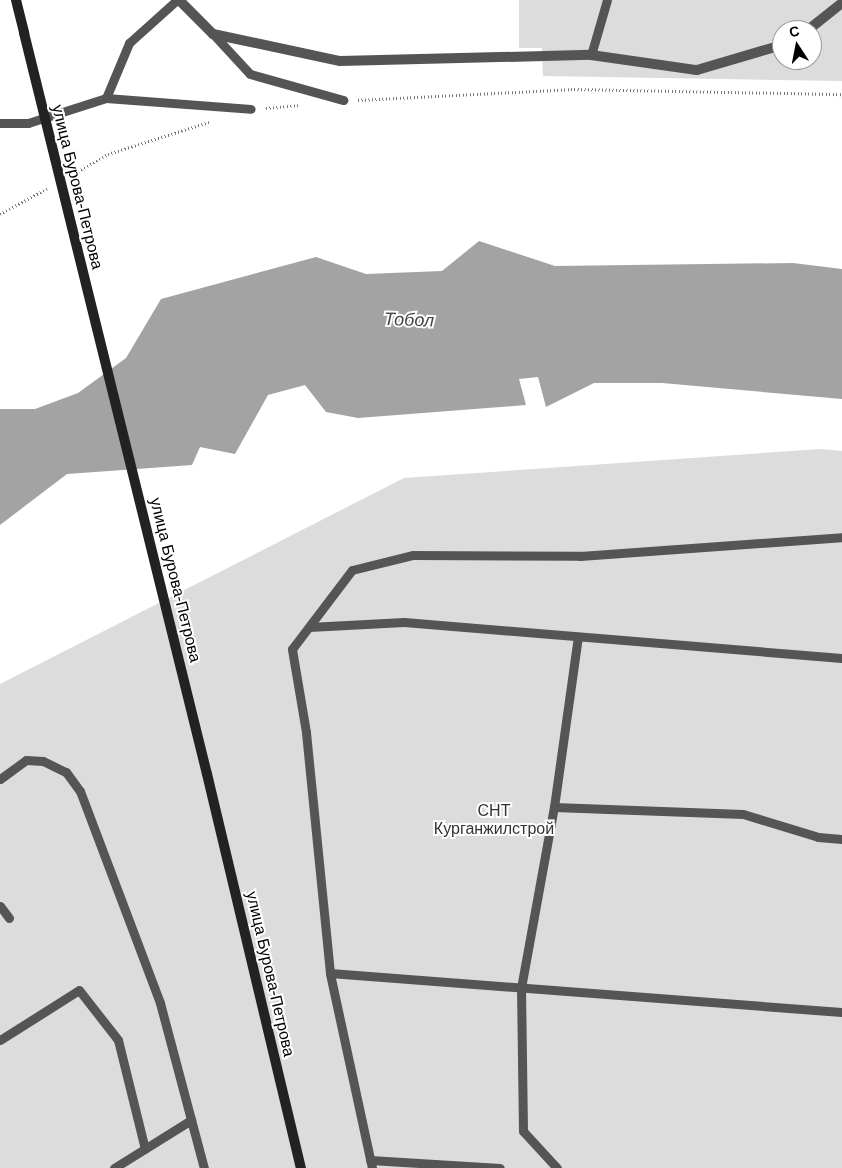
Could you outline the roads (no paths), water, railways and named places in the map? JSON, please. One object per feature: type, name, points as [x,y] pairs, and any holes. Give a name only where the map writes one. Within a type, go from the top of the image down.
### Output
[{"type":"main road","name":"улица Бурова-Петрова","points":[[16,0],[208,774],[301,1168]]},
{"type":"street","points":[[178,0],[213,34],[340,61],[591,55],[697,70],[772,48]]},
{"type":"street","points":[[820,20],[842,2]]},
{"type":"lane","points":[[106,98],[130,43],[178,0]]},
{"type":"lane","points":[[591,55],[607,0]]},
{"type":"lane","points":[[213,34],[250,74],[343,100]]},
{"type":"lane","points":[[0,123],[28,123],[106,98],[251,109]]},
{"type":"lane","points":[[500,1168],[371,1164],[330,973],[306,732],[292,648],[352,570],[413,555],[580,556],[842,537]]},
{"type":"lane","points":[[309,627],[404,622],[842,658]]},
{"type":"lane","points":[[557,1168],[523,1131],[521,988],[554,807],[578,637]]},
{"type":"lane","points":[[0,779],[26,760],[43,761],[66,772],[80,791],[160,1004],[204,1168]]},
{"type":"lane","points":[[554,807],[743,814],[818,837],[842,839]]},
{"type":"lane","points":[[0,906],[10,918]]},
{"type":"lane","points":[[330,973],[842,1012]]},
{"type":"lane","points":[[0,1040],[79,990],[118,1040],[145,1149]]},
{"type":"lane","points":[[114,1168],[191,1120]]},
{"type":"water","name":"Тобол","points":[[479,241],[555,266],[793,263],[842,269],[842,399],[662,383],[594,383],[546,407],[538,377],[519,379],[526,405],[358,418],[326,412],[305,385],[268,395],[235,454],[200,447],[192,465],[67,474],[0,525],[0,409],[35,409],[78,393],[126,358],[161,299],[316,257],[366,274],[442,271]]},
{"type":"park label","name":"СНТ Курганжилстрой","points":[[494,820]]}]
